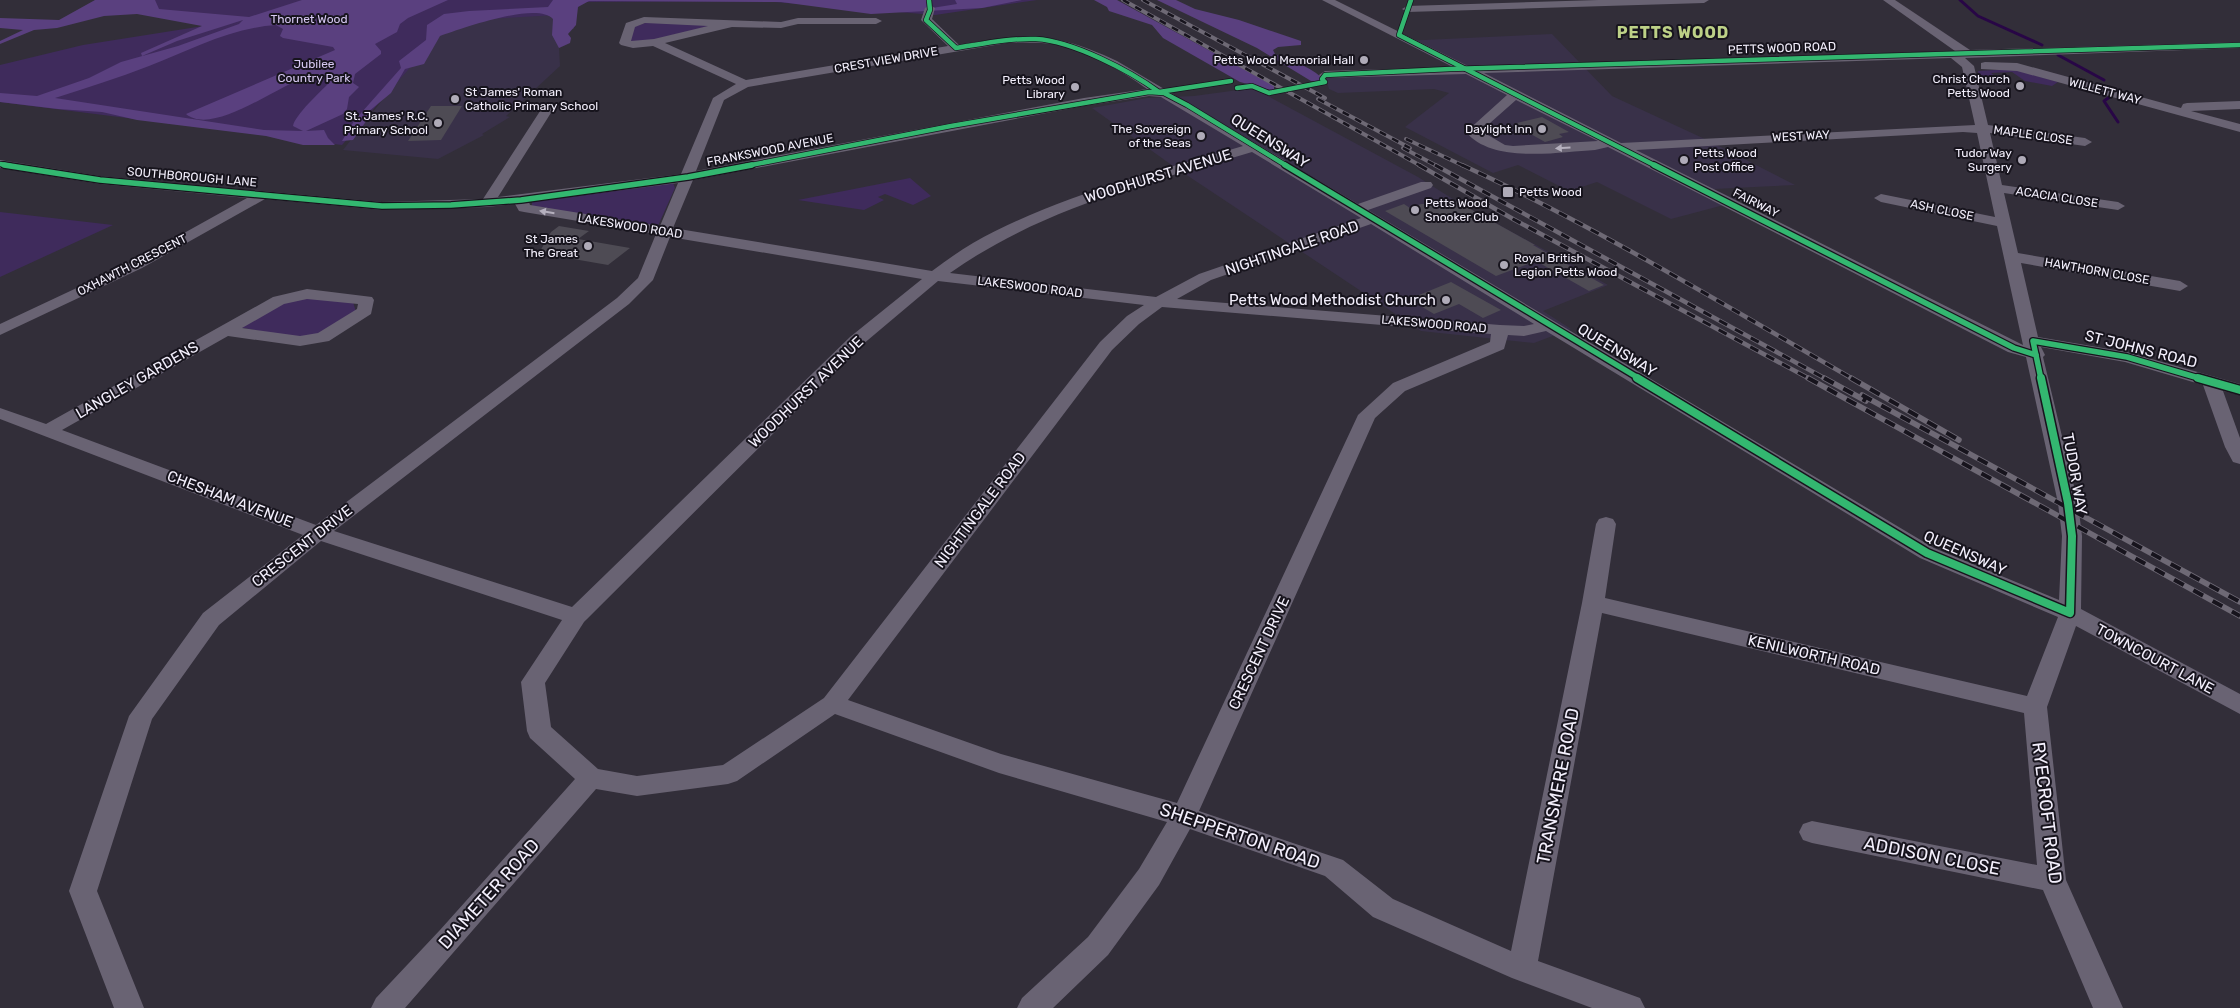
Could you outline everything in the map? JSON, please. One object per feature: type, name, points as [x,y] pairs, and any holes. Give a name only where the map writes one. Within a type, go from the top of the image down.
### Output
[{"type":"street","name":"FAIRWAY","points":[[1326,0],[1468,69],[2014,348],[2034,348]]},
{"type":"street","points":[[1400,35],[1409,4],[1704,0]]},
{"type":"street","points":[[1888,0],[1962,58]]},
{"type":"street","points":[[930,8],[926,20],[956,48]]},
{"type":"street","points":[[732,24],[654,42],[628,44],[625,42],[630,25],[644,20],[781,25],[798,21],[876,21]]},
{"type":"street","name":"CREST VIEW DRIVE","points":[[688,177],[719,98],[745,84],[956,48],[1008,40],[1037,39],[1061,43],[1135,75],[1159,92]]},
{"type":"street","points":[[654,42],[745,84]]},
{"type":"street","name":"PETTS WOOD ROAD","points":[[1325,75],[1468,69],[1962,58],[2240,45]]},
{"type":"street","name":"WILLETT WAY","points":[[1962,58],[2017,67],[2240,128]]},
{"type":"street","name":"TUDOR WAY","points":[[1962,58],[1982,128],[2004,223],[2014,257],[2068,503],[2072,536],[2070,613]]},
{"type":"street","name":"QUEENSWAY","points":[[1159,92],[1172,96],[1927,553],[2070,613]]},
{"type":"street","name":"FRANKSWOOD AVENUE","points":[[382,206],[487,203],[521,200],[688,177],[1057,107],[1159,92]]},
{"type":"street","name":"WEST WAY","points":[[1516,95],[1506,99],[1474,129],[1474,133],[1501,148],[1513,150],[1945,128],[1982,128]]},
{"type":"street","points":[[2178,110],[2186,107],[2240,105]]},
{"type":"street","points":[[487,203],[548,108]]},
{"type":"street","name":"MAPLE CLOSE","points":[[1982,128],[2085,142]]},
{"type":"street","name":"WOODHURST AVENUE","points":[[591,778],[539,731],[533,682],[576,616],[856,341],[936,276],[978,246],[1063,206],[1121,186],[1254,147]]},
{"type":"street","name":"SOUTHBOROUGH LANE","points":[[0,164],[100,180],[382,206]]},
{"type":"street","name":"CRESCENT DRIVE","points":[[129,1008],[83,891],[140,716],[211,619],[318,532],[623,301],[645,280],[688,177]]},
{"type":"street","points":[[1357,209],[1426,185]]},
{"type":"street","name":"ACACIA CLOSE","points":[[1996,188],[2118,206]]},
{"type":"street","name":"OXHAWTH CRESCENT","points":[[0,330],[137,265],[262,195]]},
{"type":"street","name":"ASH CLOSE","points":[[1881,198],[2004,223]]},
{"type":"street","name":"LAKESWOOD ROAD","points":[[521,200],[524,208],[936,276],[1159,302],[1500,330],[1524,331],[1549,325]]},
{"type":"street","name":"NIGHTINGALE ROAD","points":[[591,778],[637,786],[728,774],[832,704],[1106,346],[1133,320],[1159,302],[1205,277],[1374,219]]},
{"type":"street","name":"HAWTHORN CLOSE","points":[[2014,257],[2180,286]]},
{"type":"street","name":"LANGLEY GARDENS","points":[[49,430],[225,330],[279,300],[307,294],[366,300],[365,312],[324,337],[300,341],[225,330]]},
{"type":"street","name":"CRESCENT DRIVE","points":[[1032,1008],[1098,946],[1149,878],[1184,816],[1366,416],[1399,387],[1498,344],[1500,330]]},
{"type":"street","name":"ST JOHNS ROAD","points":[[2034,348],[2127,356],[2240,390]]},
{"type":"street","points":[[2210,380],[2234,447],[2240,458]]},
{"type":"street","name":"CHESHAM AVENUE","points":[[2,415],[49,430],[318,532],[576,616]]},
{"type":"street","name":"TRANSMERE ROAD","points":[[1522,968],[1593,603],[1606,524]]},
{"type":"street","name":"KENILWORTH ROAD","points":[[1593,603],[2035,706]]},
{"type":"street","name":"TOWNCOURT LANE","points":[[2070,613],[2240,705]]},
{"type":"street","name":"RYECROFT ROAD","points":[[2070,613],[2035,706],[2052,880],[2108,1008]]},
{"type":"street","name":"SHEPPERTON ROAD","points":[[832,704],[999,763],[1184,816],[1334,868],[1383,908],[1522,968],[1630,1008]]},
{"type":"street","name":"DIAMETER ROAD","points":[[386,1008],[450,940],[591,778]]},
{"type":"street","name":"ADDISON CLOSE","points":[[1812,832],[2052,880]]},
{"type":"shaded area","name":"St James' Roman Catholic Primary School","points":[[573,12],[574,29],[567,29],[559,48],[560,66],[506,116],[510,117],[482,134],[484,135],[438,159],[343,150],[447,18]]},
{"type":"shaded area","points":[[1552,34],[1612,96],[1707,140],[1795,185],[1714,189],[1739,201],[1671,219],[1597,182],[1569,191],[1518,165],[1493,173],[1405,127],[1449,93],[1434,89],[1338,93],[1329,89],[1325,76],[1456,69],[1402,41]]},
{"type":"shaded area","points":[[1253,88],[1418,177],[1456,201],[1608,285],[1543,311],[1571,329],[1534,343],[1421,331],[1173,166],[1092,108],[1147,98],[1194,96]]},
{"type":"green space","name":"Thornet Wood","points":[[95,0],[155,0],[159,9],[249,17],[302,0],[448,0],[408,18],[400,24],[397,32],[375,44],[381,51],[381,54],[355,74],[353,83],[359,87],[349,97],[347,109],[343,114],[306,131],[324,130],[328,138],[335,145],[303,145],[266,136],[137,120],[102,112],[0,102],[0,93],[37,96],[89,78],[121,62],[178,46],[239,24],[243,20],[177,41],[142,56],[141,53],[202,26],[137,14],[104,16],[57,28],[34,30],[0,44],[0,41],[23,30],[0,28],[0,18],[59,20]],"holes":[[[276,25],[283,29],[280,36],[283,38],[333,47],[335,50],[186,114],[198,119],[213,119],[230,114],[312,75],[329,75],[329,83],[308,104],[295,121],[293,126],[303,131],[264,130],[55,98],[102,83],[243,30]]]},
{"type":"green space","name":"Jubilee Country Park","points":[[102,0],[1037,0],[935,15],[762,1],[588,2],[561,3],[558,15],[451,21],[342,145],[0,102],[0,65],[83,45],[216,24]]},
{"type":"green space","points":[[553,0],[931,0],[932,8],[957,4],[955,0],[1022,0],[982,8],[871,14],[781,2],[589,1],[578,7],[576,25],[568,34],[571,38],[570,43],[559,48],[552,35],[553,19],[544,14],[532,13],[498,18],[440,36],[424,64],[405,69],[391,93],[368,112],[369,117],[353,140],[342,141],[354,121],[401,68],[399,61],[426,40],[427,25],[444,14],[548,7]]},
{"type":"green space","points":[[1094,0],[1117,0],[1274,86],[1274,91],[1240,82],[1163,38],[1152,25],[1109,11],[1107,7]]},
{"type":"green space","points":[[1157,0],[1176,0],[1195,9],[1239,20],[1301,41],[1301,45],[1278,47],[1273,50],[1275,54],[1305,66],[1321,77],[1318,82],[1311,81],[1257,48]]},
{"type":"green space","points":[[648,22],[706,24],[711,26],[639,43],[628,42],[633,27]]},
{"type":"green space","points":[[2013,69],[2058,82],[2052,86],[2025,81],[2012,72],[1991,73],[2005,83],[2000,83],[2002,85],[1980,82],[1978,71]]},
{"type":"green space","points":[[910,178],[931,196],[913,205],[885,194],[878,197],[884,200],[864,210],[798,200]]},
{"type":"green space","points":[[673,183],[675,188],[657,228],[532,206],[532,201]]},
{"type":"green space","points":[[0,212],[113,225],[0,277]]},
{"type":"green space","points":[[306,298],[353,302],[356,312],[319,335],[299,338],[238,327],[282,303]]},
{"type":"building","name":"St. James' R.C. Primary School","points":[[431,106],[462,106],[441,140],[408,141]]},
{"type":"building","name":"Daylight Inn","points":[[1542,117],[1569,132],[1559,134],[1563,137],[1545,142],[1513,124]]},
{"type":"building","points":[[1456,201],[1604,285],[1589,291],[1536,261],[1496,276],[1385,211],[1404,204],[1410,208],[1421,204],[1446,204]]},
{"type":"building","name":"St James The Great","points":[[559,226],[589,231],[578,239],[630,248],[608,265],[539,253],[551,232]]},
{"type":"building","name":"Petts Wood Methodist Church","points":[[1451,282],[1501,310],[1483,318],[1459,304],[1434,314],[1409,299]]},
{"type":"waterway","points":[[1960,0],[1978,16],[2042,45]]},
{"type":"waterway","points":[[2058,55],[2104,80]]},
{"type":"waterway","points":[[2111,96],[2104,101],[2118,122]]},
{"type":"railway","points":[[1123,0],[1421,166]]},
{"type":"railway","points":[[1143,0],[1325,98]]},
{"type":"railway","points":[[1318,99],[1410,148]]},
{"type":"railway","points":[[1406,139],[1464,166]]},
{"type":"railway","points":[[1403,148],[1437,166]]},
{"type":"railway","points":[[1419,165],[1513,219],[1810,379]]},
{"type":"railway","points":[[1435,165],[1826,379]]},
{"type":"railway","points":[[1462,165],[1611,240],[1853,379]]},
{"type":"railway","points":[[1808,378],[2240,616]]},
{"type":"railway","points":[[1824,378],[1866,401]]},
{"type":"railway","points":[[1851,378],[1959,440]]},
{"type":"railway","points":[[1862,395],[2240,602]]},
{"type":"cycle path","points":[[929,0],[930,10],[926,20],[956,48],[1007,40],[1037,39],[1061,43],[1135,75],[1159,92]]},
{"type":"cycle path","points":[[1411,0],[1399,35],[2014,348],[2036,355]]},
{"type":"cycle path","points":[[1237,88],[1252,86],[1269,93],[1325,82],[1322,79],[1325,75],[1450,69],[2240,45]]},
{"type":"cycle path","points":[[1159,92],[1187,86],[1231,81]]},
{"type":"cycle path","points":[[0,164],[100,180],[282,197],[382,206],[451,205],[521,200],[688,177],[951,126],[1149,92],[1164,93],[1187,105],[1927,553],[2070,613],[2072,536],[2068,503],[2033,341],[2127,357],[2240,390]]},
{"type":"place","name":"Petts Wood Memorial Hall","points":[[1364,60]]},
{"type":"place","name":"Christ Church Petts Wood","points":[[2020,86]]},
{"type":"place","name":"Petts Wood Library","points":[[1075,87]]},
{"type":"place","name":"St James' Roman Catholic Primary School","points":[[455,99]]},
{"type":"place","name":"St. James' R.C. Primary School","points":[[438,123]]},
{"type":"place","name":"Daylight Inn","points":[[1542,129]]},
{"type":"place","name":"The Sovereign of the Seas","points":[[1201,136]]},
{"type":"place","name":"Petts Wood Post Office","points":[[1684,160]]},
{"type":"place","name":"Tudor Way Surgery","points":[[2022,160]]},
{"type":"place","name":"Petts Wood","points":[[1508,192]]},
{"type":"place","name":"Petts Wood Snooker Club","points":[[1415,210]]},
{"type":"place","name":"St James The Great","points":[[588,246]]},
{"type":"place","name":"Royal British Legion Petts Wood","points":[[1504,265]]},
{"type":"place","name":"Petts Wood Methodist Church","points":[[1446,300]]},
{"type":"district","name":"PETTS WOOD","points":[[1673,32]]}]
